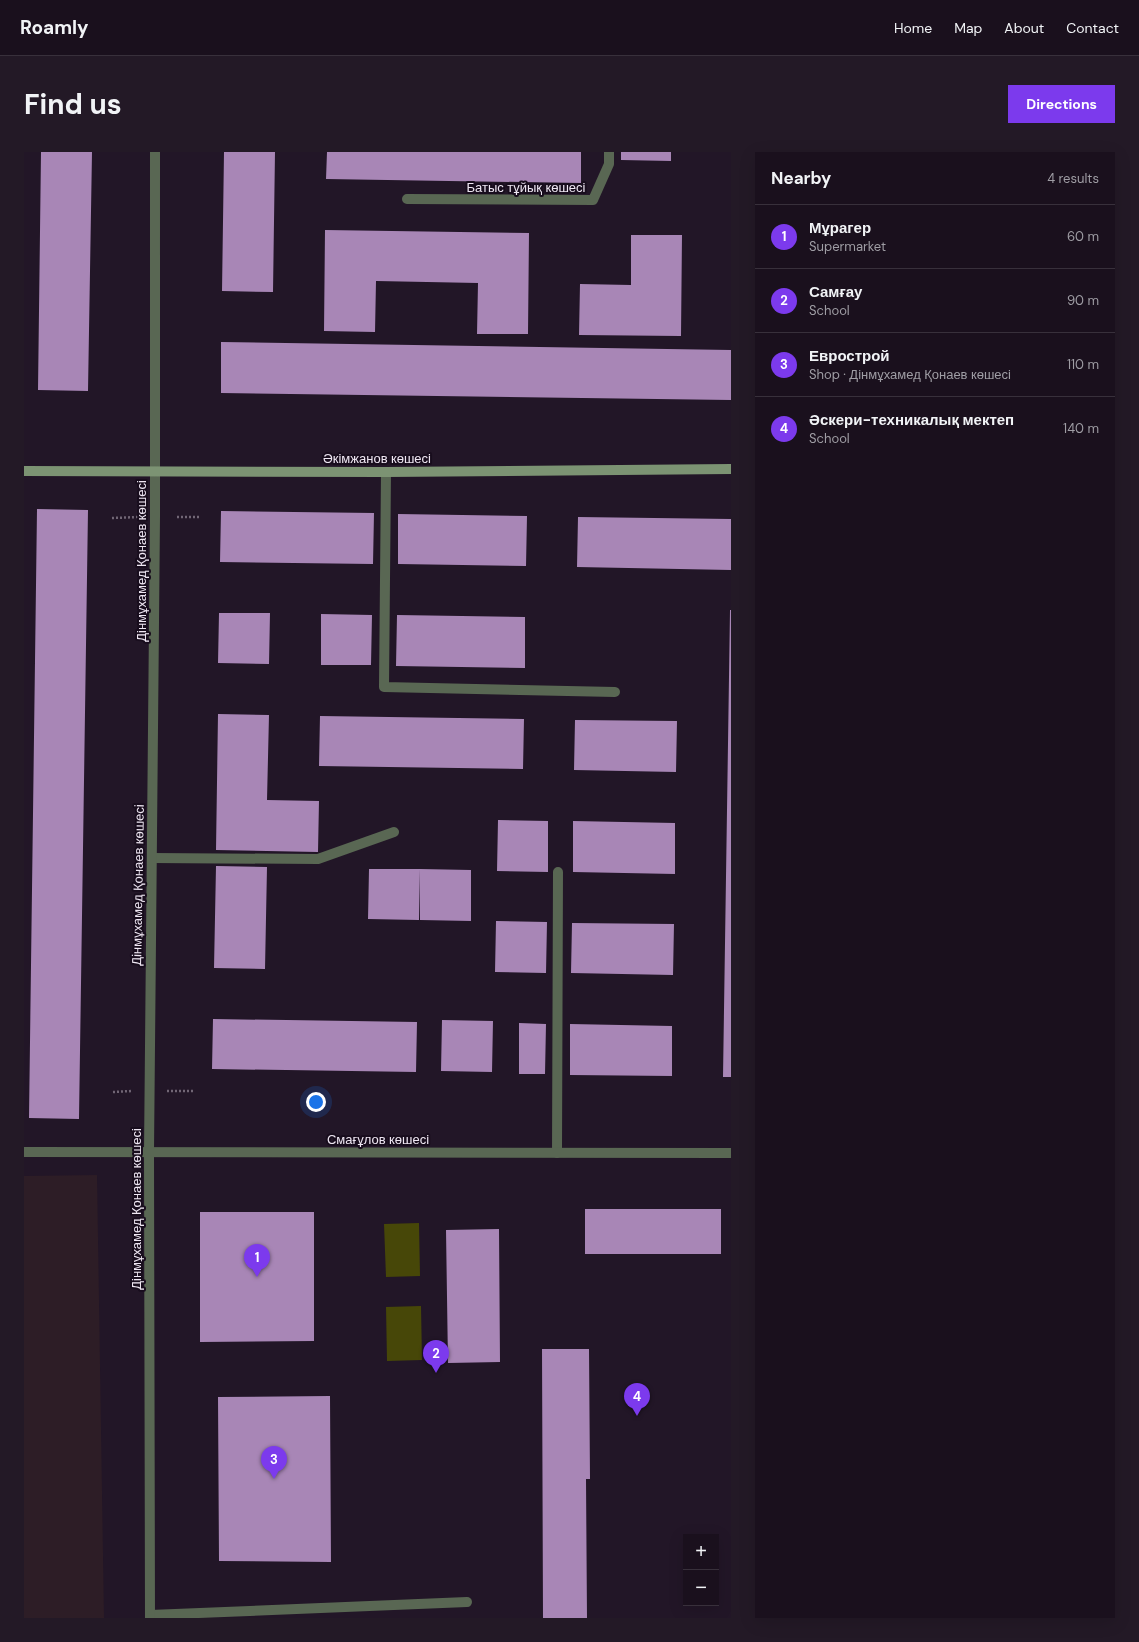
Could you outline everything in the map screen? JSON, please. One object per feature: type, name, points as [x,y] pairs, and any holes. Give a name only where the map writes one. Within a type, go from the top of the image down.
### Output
[{"type":"main road","name":"Әкімжанов көшесі","points":[[24,471],[386,472],[731,469]]},
{"type":"street","name":"Дінмұхамед Қонаев көшесі","points":[[150,1616],[149,1152],[155,471],[155,152]]},
{"type":"street","name":"Батыс тұйық көшесі","points":[[407,199],[592,200],[609,164],[609,152]]},
{"type":"street","points":[[386,472],[384,687],[615,692]]},
{"type":"street","points":[[152,858],[318,859],[394,832]]},
{"type":"street","points":[[557,1153],[558,872]]},
{"type":"street","name":"Смағұлов көшесі","points":[[24,1152],[731,1153]]},
{"type":"street","points":[[150,1616],[468,1602]]},
{"type":"path","points":[[112,518],[139,517]]},
{"type":"path","points":[[177,517],[200,517]]},
{"type":"path","points":[[113,1092],[132,1091]]},
{"type":"path","points":[[166,1091],[194,1091]]},
{"type":"shaded area","points":[[97,1175],[104,1618],[24,1618],[24,1176]]},
{"type":"shaded area","points":[[419,1223],[420,1276],[386,1277],[384,1224]]},
{"type":"shaded area","points":[[421,1306],[422,1360],[387,1361],[386,1307]]},
{"type":"building","points":[[41,152],[92,152],[88,391],[38,390]]},
{"type":"building","points":[[224,152],[275,152],[273,292],[222,291]]},
{"type":"building","points":[[327,152],[581,152],[581,183],[326,179]]},
{"type":"building","points":[[621,152],[671,152],[671,161],[621,160]]},
{"type":"building","points":[[325,230],[529,233],[528,334],[477,334],[478,283],[376,281],[375,332],[324,331]]},
{"type":"building","points":[[631,235],[682,235],[681,336],[579,335],[580,284],[631,285]]},
{"type":"building","points":[[221,342],[731,350],[731,400],[221,393]]},
{"type":"building","points":[[37,509],[88,510],[79,1119],[29,1118]]},
{"type":"building","points":[[221,511],[374,513],[373,564],[220,562]]},
{"type":"building","points":[[398,514],[527,516],[526,566],[398,564]]},
{"type":"building","points":[[578,517],[731,519],[731,570],[577,567]]},
{"type":"building","points":[[730,610],[731,1077],[723,1077]]},
{"type":"building","points":[[219,613],[270,613],[269,664],[218,663]]},
{"type":"building","points":[[321,614],[372,615],[371,665],[321,665]]},
{"type":"building","points":[[397,615],[525,617],[525,668],[396,666]]},
{"type":"building","points":[[218,714],[269,715],[267,800],[319,801],[318,852],[216,850]]},
{"type":"building","points":[[320,716],[524,719],[523,769],[319,766]]},
{"type":"building","points":[[575,720],[677,721],[676,772],[574,770]]},
{"type":"building","points":[[498,820],[548,821],[548,872],[497,871]]},
{"type":"building","points":[[573,821],[675,823],[675,874],[573,872]]},
{"type":"building","points":[[216,866],[267,867],[265,969],[214,968]]},
{"type":"building","points":[[369,869],[420,869],[419,920],[368,919]]},
{"type":"building","points":[[420,869],[471,870],[471,921],[420,920]]},
{"type":"building","points":[[496,921],[547,922],[546,973],[495,972]]},
{"type":"building","points":[[572,923],[674,924],[673,975],[571,973]]},
{"type":"building","points":[[213,1019],[417,1022],[416,1072],[212,1069]]},
{"type":"building","points":[[442,1020],[493,1021],[492,1072],[441,1071]]},
{"type":"building","points":[[519,1023],[546,1024],[545,1074],[519,1074]]},
{"type":"building","points":[[570,1024],[672,1026],[672,1076],[570,1075]]},
{"type":"building","points":[[585,1209],[721,1209],[721,1254],[585,1254]]},
{"type":"building","points":[[200,1212],[314,1212],[314,1341],[200,1342]]},
{"type":"building","points":[[499,1229],[500,1362],[448,1363],[446,1230]]},
{"type":"building","points":[[542,1349],[589,1349],[590,1479],[586,1479],[587,1618],[543,1618]]},
{"type":"building","points":[[330,1396],[331,1562],[219,1561],[218,1397]]},
{"type":"place","name":"Мұрагер","points":[[257,1277]]},
{"type":"place","name":"Самғау","points":[[436,1373]]},
{"type":"place","name":"Әскери-техникалық мектеп","points":[[637,1416]]},
{"type":"place","name":"Еврострой","points":[[274,1479]]}]
